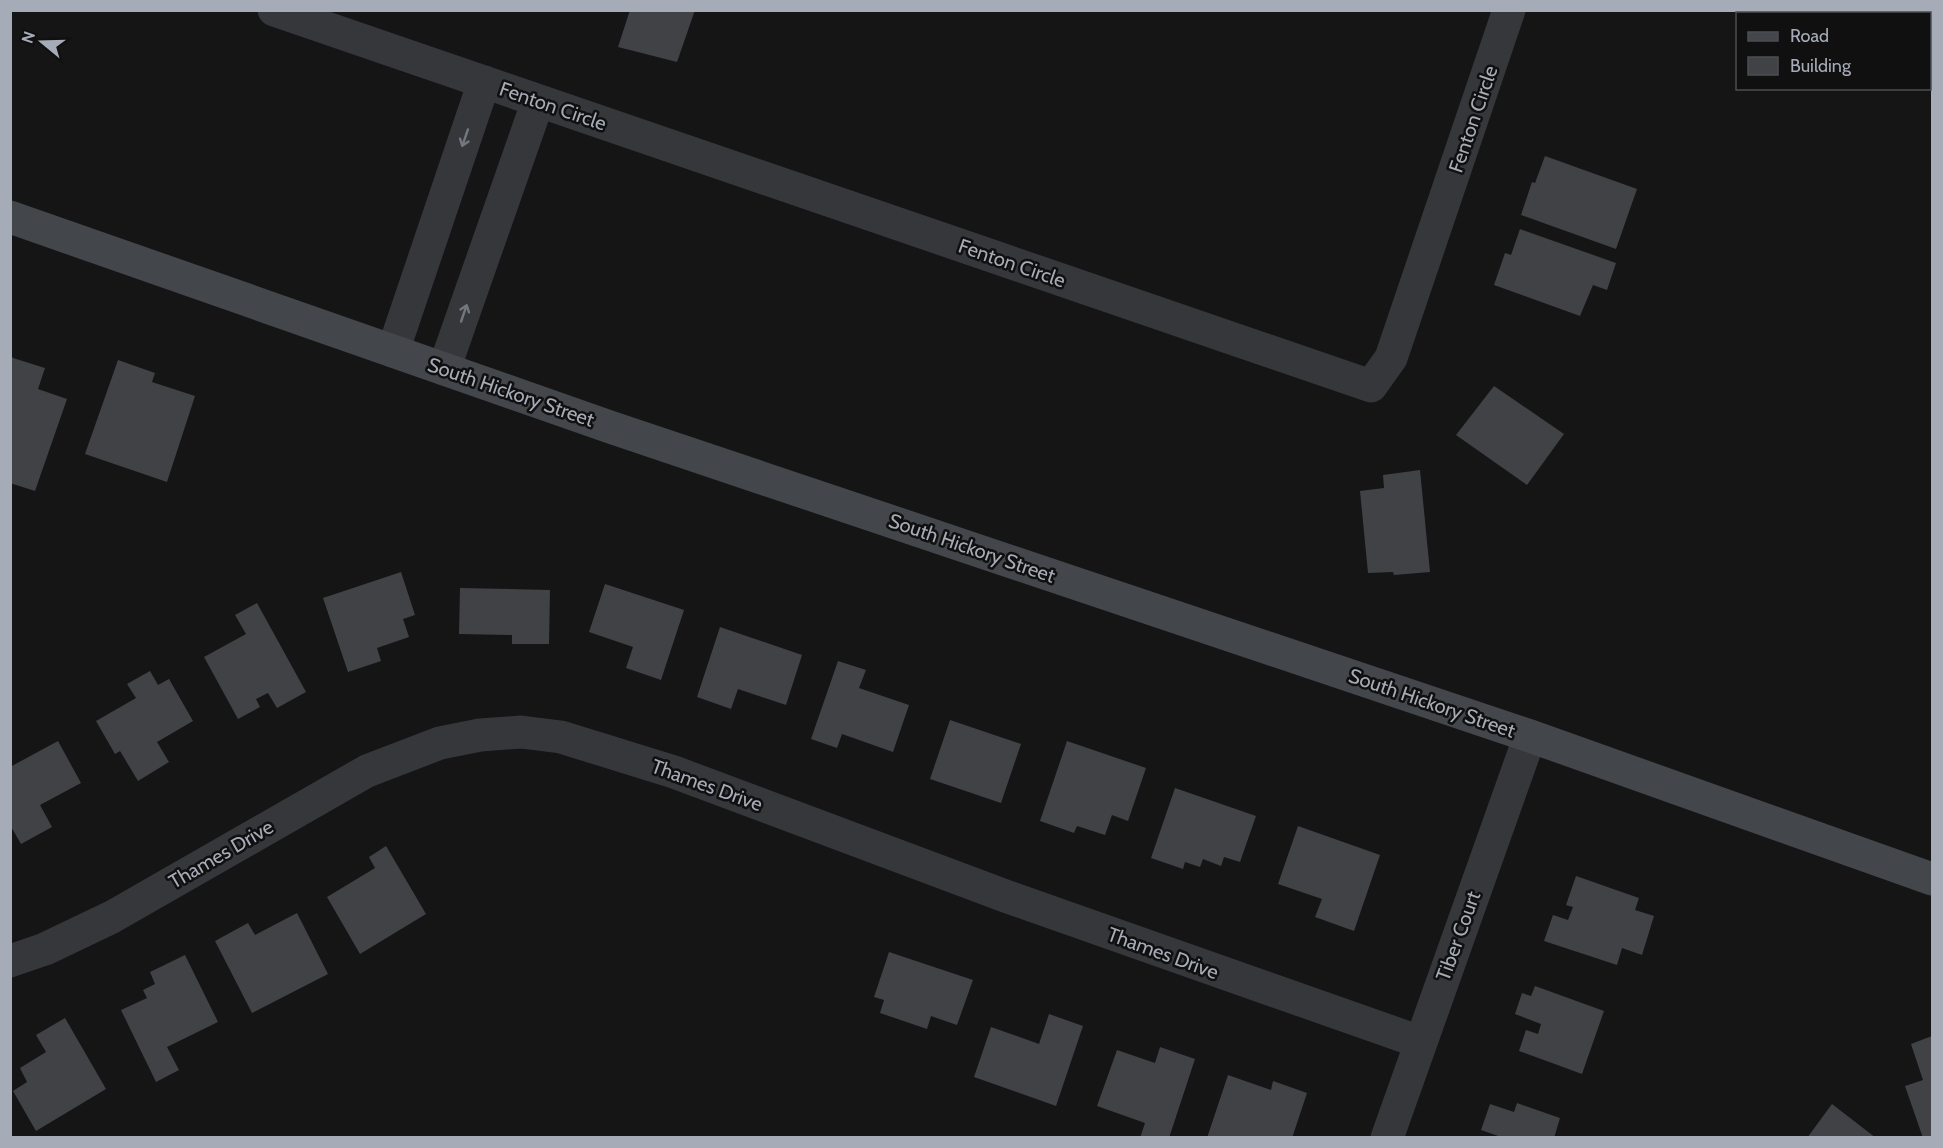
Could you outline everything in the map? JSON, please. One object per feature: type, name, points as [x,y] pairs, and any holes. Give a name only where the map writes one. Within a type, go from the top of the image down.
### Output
[{"type":"street","name":"Fenton Circle","points":[[274,10],[1371,386],[1392,358],[1509,10]]},
{"type":"street","points":[[393,351],[484,82]]},
{"type":"street","points":[[444,369],[538,101]]},
{"type":"street","name":"South Hickory Street","points":[[10,217],[622,431],[1530,736],[1932,879]]},
{"type":"street","name":"Thames Drive","points":[[10,961],[45,949],[112,917],[367,771],[441,743],[480,735],[521,732],[561,737],[675,772],[1008,897],[1420,1042]]},
{"type":"street","name":"Tiber Court","points":[[1387,1137],[1530,736]]},
{"type":"building","points":[[630,10],[695,10],[677,62],[618,47]]},
{"type":"building","points":[[1545,156],[1637,189],[1616,249],[1521,215],[1532,182],[1535,183]]},
{"type":"building","points":[[1520,229],[1616,263],[1607,290],[1593,285],[1580,316],[1494,285],[1505,253],[1511,255]]},
{"type":"building","points":[[10,357],[45,368],[38,389],[67,399],[35,491],[10,483]]},
{"type":"building","points":[[118,360],[155,373],[152,382],[195,396],[167,482],[85,454]]},
{"type":"building","points":[[1494,386],[1564,434],[1527,485],[1456,435]]},
{"type":"building","points":[[1420,470],[1430,572],[1394,575],[1393,572],[1368,573],[1360,491],[1384,488],[1383,475]]},
{"type":"building","points":[[401,572],[415,615],[403,619],[409,637],[377,648],[381,661],[348,672],[323,598]]},
{"type":"building","points":[[605,584],[684,610],[661,680],[626,668],[633,647],[589,632]]},
{"type":"building","points":[[460,588],[550,590],[549,644],[512,644],[512,635],[459,634]]},
{"type":"building","points":[[257,603],[306,692],[277,708],[268,693],[256,699],[260,707],[238,719],[204,657],[246,634],[235,615]]},
{"type":"building","points":[[720,627],[802,655],[786,705],[738,689],[731,709],[697,697]]},
{"type":"building","points":[[838,661],[866,670],[859,688],[909,705],[893,752],[842,734],[837,748],[811,739]]},
{"type":"building","points":[[150,671],[158,685],[169,679],[193,721],[157,742],[169,762],[138,781],[120,751],[115,754],[96,721],[136,698],[127,684]]},
{"type":"building","points":[[950,720],[1021,744],[1001,803],[930,779]]},
{"type":"building","points":[[58,741],[81,783],[40,805],[52,827],[21,844],[10,825],[10,767]]},
{"type":"building","points":[[1067,741],[1146,768],[1128,821],[1112,815],[1105,835],[1077,826],[1074,833],[1040,821]]},
{"type":"building","points":[[1175,788],[1256,816],[1240,862],[1224,857],[1221,866],[1203,859],[1200,867],[1185,862],[1183,869],[1151,858]]},
{"type":"building","points":[[1298,826],[1380,855],[1354,931],[1315,917],[1322,899],[1278,884]]},
{"type":"building","points":[[386,846],[426,914],[360,954],[327,897],[375,868],[369,857]]},
{"type":"building","points":[[1576,876],[1639,898],[1635,910],[1654,916],[1642,955],[1622,948],[1617,965],[1544,941],[1553,915],[1568,920],[1573,907],[1566,905]]},
{"type":"building","points":[[297,913],[328,974],[252,1013],[215,941],[248,923],[255,935]]},
{"type":"building","points":[[889,952],[973,980],[957,1025],[931,1016],[927,1029],[880,1013],[884,1000],[874,997]]},
{"type":"building","points":[[185,955],[218,1022],[167,1047],[179,1070],[156,1082],[121,1010],[147,998],[143,990],[155,984],[150,972]]},
{"type":"building","points":[[1535,986],[1604,1011],[1582,1074],[1519,1051],[1526,1030],[1538,1034],[1541,1024],[1515,1014],[1522,993],[1531,996]]},
{"type":"building","points":[[1049,1014],[1083,1026],[1056,1106],[974,1077],[991,1027],[1039,1044]]},
{"type":"building","points":[[65,1018],[106,1089],[36,1131],[13,1091],[27,1082],[20,1068],[46,1052],[36,1035]]},
{"type":"building","points":[[1932,1036],[1932,1138],[1923,1138],[1905,1086],[1923,1080],[1911,1044]]},
{"type":"building","points":[[1160,1047],[1195,1059],[1169,1138],[1140,1138],[1145,1123],[1097,1106],[1117,1050],[1155,1063]]},
{"type":"building","points":[[1228,1075],[1271,1090],[1273,1081],[1307,1093],[1292,1138],[1207,1138]]},
{"type":"building","points":[[1517,1103],[1560,1118],[1554,1138],[1504,1138],[1481,1130],[1490,1104],[1514,1112]]},
{"type":"building","points":[[1832,1104],[1876,1138],[1807,1138]]}]
